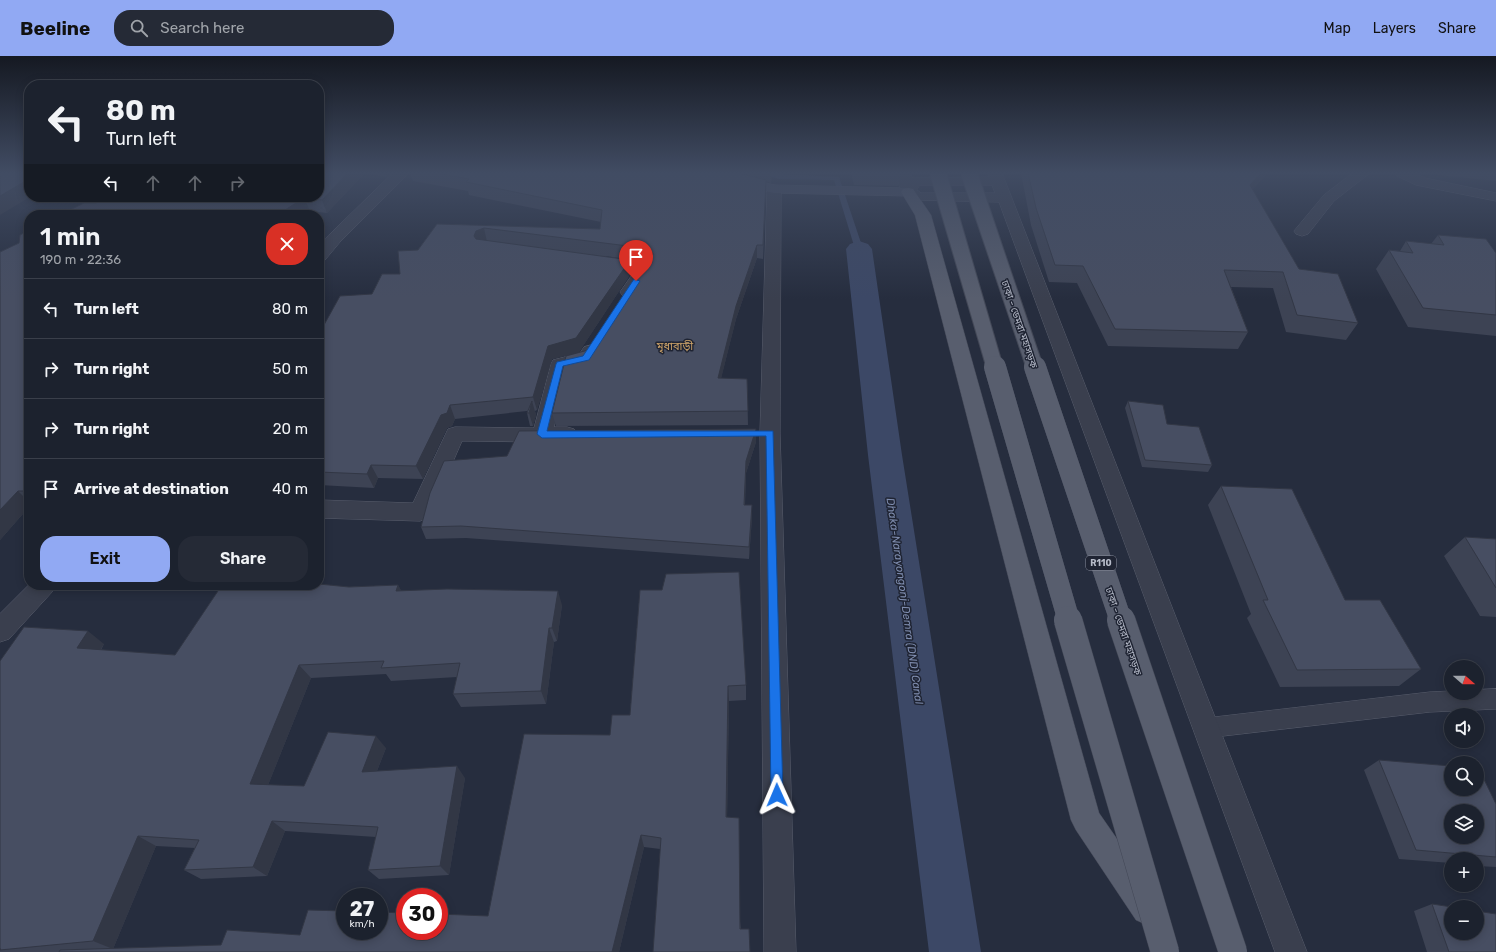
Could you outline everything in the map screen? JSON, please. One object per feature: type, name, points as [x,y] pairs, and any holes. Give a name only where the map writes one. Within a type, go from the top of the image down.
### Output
[{"type":"main road","points":[[923,215],[1086,820],[1156,921]]},
{"type":"main road","points":[[950,215],[1165,952]]},
{"type":"main road","name":"ঢাকা - ডেমরা মহাসড়ক","points":[[983,215],[1233,952]]},
{"type":"street","points":[[324,251],[359,215]]},
{"type":"street","points":[[780,952],[762,433],[783,215]]},
{"type":"street","points":[[1011,215],[1291,952]]},
{"type":"street","points":[[1302,231],[1315,215]]},
{"type":"street","points":[[590,261],[645,268],[620,306]]},
{"type":"street","points":[[542,434],[560,364],[586,358],[599,339]]},
{"type":"street","points":[[324,509],[420,512],[455,434],[581,434]]},
{"type":"street","points":[[0,631],[39,590]]},
{"type":"lane","points":[[1206,728],[1430,702],[1496,699]]},
{"type":"building","points":[[601,215],[764,215],[763,245],[757,245],[736,306],[718,378],[747,379],[748,411],[552,413],[566,356],[592,349],[653,254],[650,249],[644,248],[484,228],[476,231],[474,236],[476,239],[630,260],[576,338],[548,346],[533,397],[450,405],[447,413],[441,415],[416,466],[371,465],[367,474],[324,472],[324,325],[340,296],[372,294],[382,274],[400,274],[398,251],[418,250],[437,224],[600,229]]},
{"type":"building","points":[[1038,215],[1267,215],[1299,269],[1338,274],[1358,323],[1297,315],[1283,272],[1224,270],[1248,332],[1115,329],[1083,266],[1055,265]]},
{"type":"building","points":[[24,233],[24,491],[18,491],[0,510],[0,252],[19,243],[20,235]]},
{"type":"building","points":[[1438,235],[1486,239],[1496,253],[1496,315],[1423,308],[1389,250],[1413,253],[1406,241],[1444,245]]},
{"type":"building","points":[[532,401],[529,413],[527,413]]},
{"type":"building","points":[[1128,401],[1163,405],[1167,424],[1199,427],[1212,465],[1145,460]]},
{"type":"building","points":[[756,429],[746,461],[744,505],[752,505],[749,547],[461,526],[421,527],[430,493],[444,461],[507,456],[519,431]]},
{"type":"building","points":[[1221,486],[1292,489],[1345,600],[1380,600],[1421,669],[1297,670],[1263,600],[1268,600]]},
{"type":"building","points":[[1465,537],[1496,539],[1496,588]]},
{"type":"building","points":[[739,572],[746,685],[728,686],[726,817],[739,818],[740,929],[749,929],[750,952],[653,952],[661,838],[641,835],[612,952],[59,952],[60,950],[221,945],[227,930],[300,935],[308,910],[336,911],[336,940],[388,940],[388,912],[396,913],[396,940],[448,940],[448,914],[488,916],[524,734],[610,735],[612,715],[630,715],[640,590],[662,590],[666,574]]},
{"type":"building","points":[[324,584],[349,587],[398,585],[396,591],[447,589],[558,591],[552,628],[549,628],[541,691],[453,694],[460,663],[381,668],[384,661],[299,665],[250,784],[304,786],[328,732],[376,736],[362,772],[457,766],[440,866],[368,870],[378,827],[272,821],[253,867],[184,870],[199,840],[138,836],[93,941],[0,950],[0,661],[24,627],[88,631],[77,648],[175,655],[219,590],[324,590]]},
{"type":"building","points":[[1379,760],[1444,765],[1444,796],[1484,796],[1484,779],[1496,804],[1496,857],[1484,856],[1484,852],[1444,852],[1416,850]]},
{"type":"building","points":[[1432,904],[1444,906],[1444,938]]},
{"type":"building","points":[[1484,912],[1496,914],[1496,952],[1449,952],[1445,940],[1484,940]]},
{"type":"waterway","points":[[848,215],[859,249]]},
{"type":"waterway","name":"Dhaka-Narayongonj-Demra (DND) Canal","points":[[859,249],[885,455],[955,952]]},
{"type":"district","name":"মৃধাবাড়ী","points":[[675,346]]},
{"type":"route","points":[[636,281],[586,358],[560,364],[542,434],[770,433],[777,795]]}]
